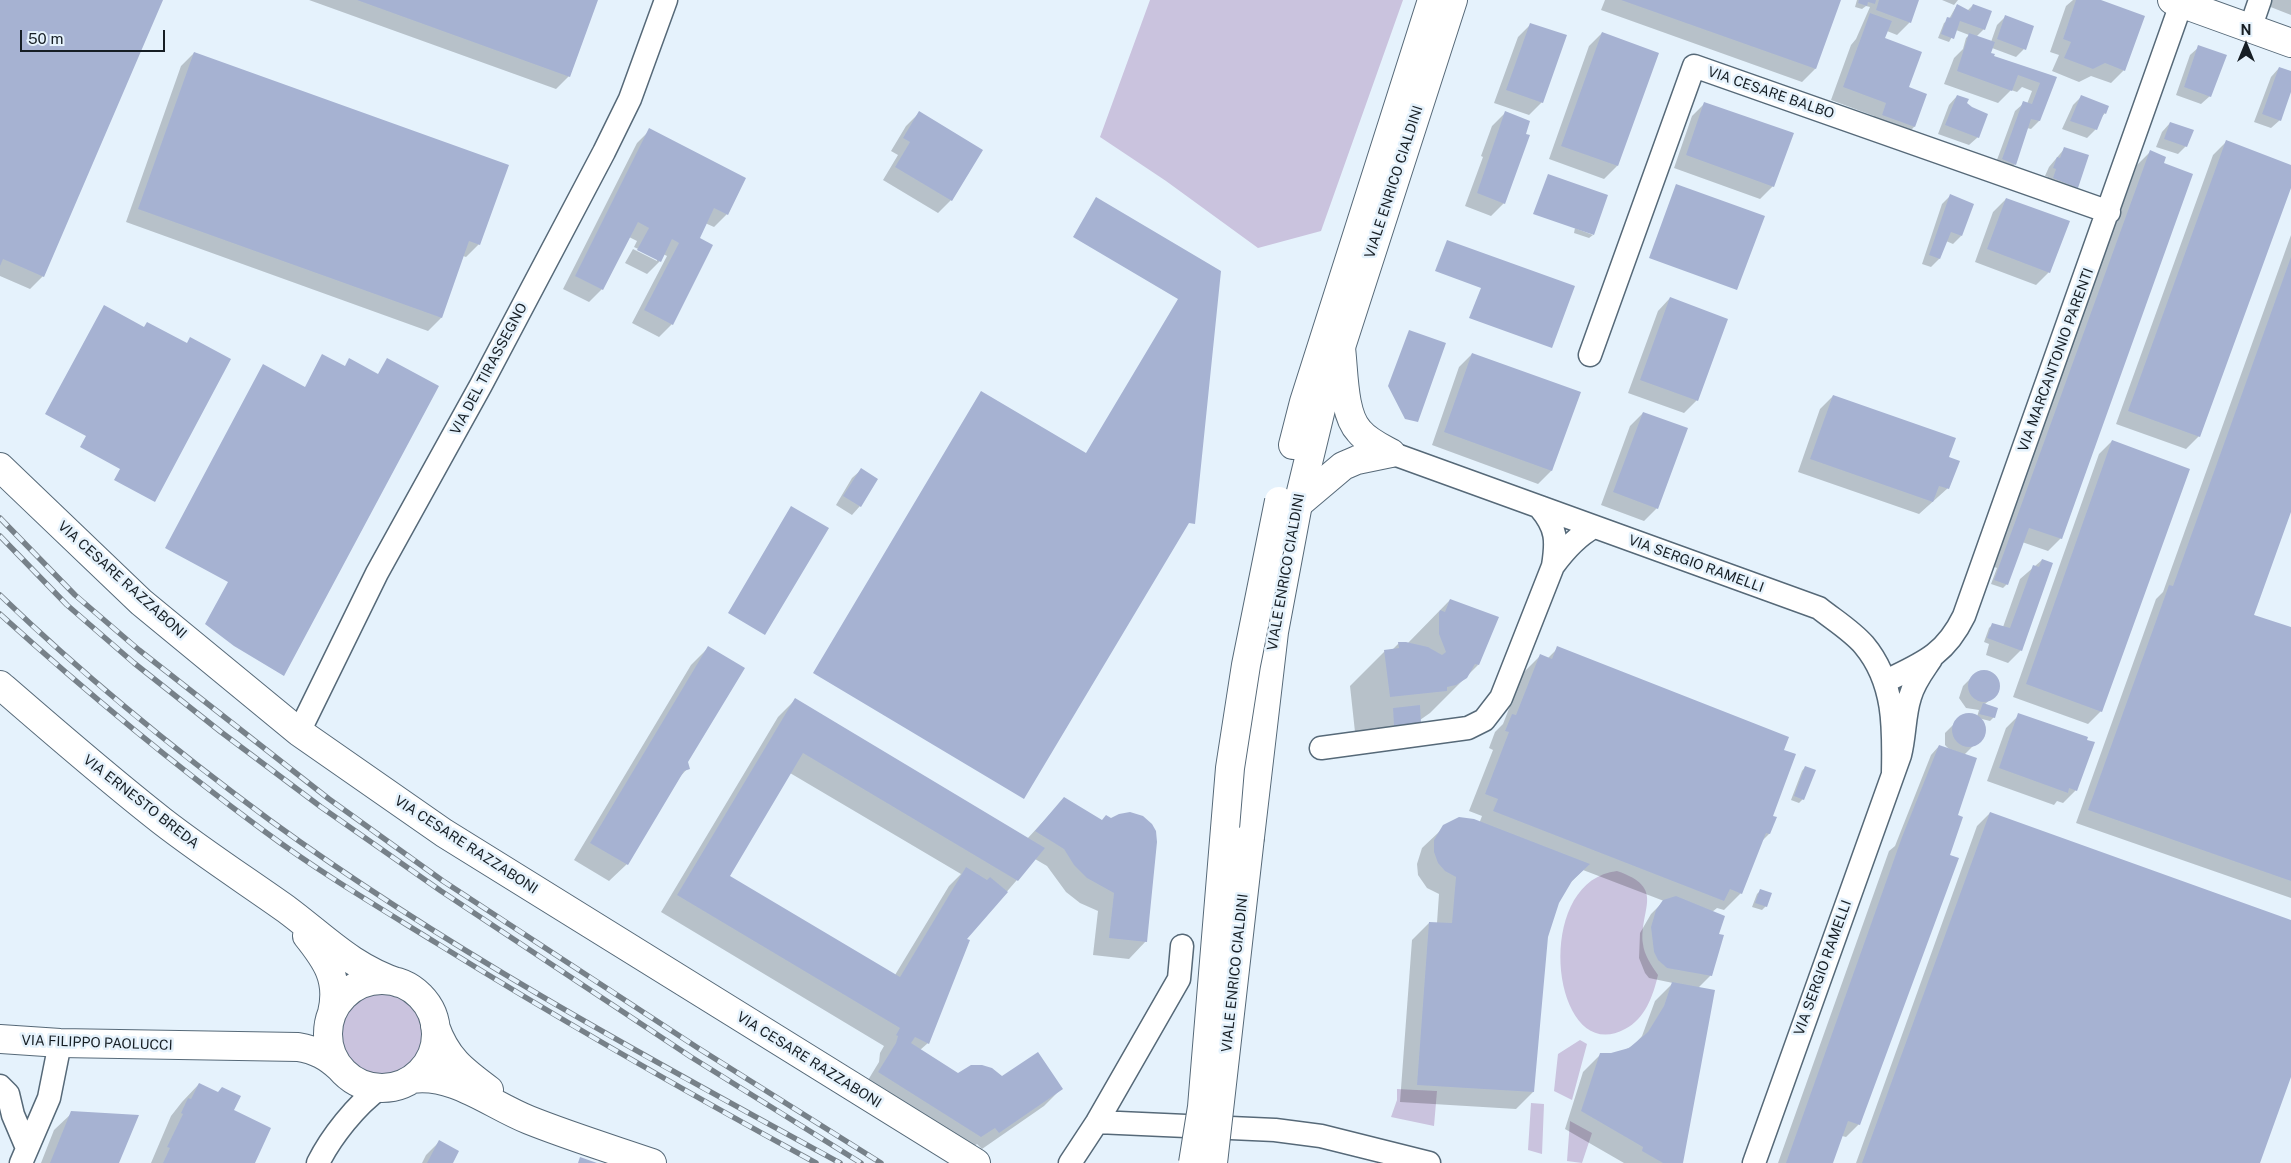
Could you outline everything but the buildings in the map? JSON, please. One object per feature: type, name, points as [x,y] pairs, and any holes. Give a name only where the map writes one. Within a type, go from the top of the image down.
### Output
[{"type":"street","name":"VIA DEL TIRASSEGNO","points":[[299,732],[377,573],[481,385],[604,152],[630,99],[666,0]]},
{"type":"street","name":"VIALE ENRICO CIALDINI","points":[[1213,1163],[1288,502],[1304,402],[1432,0]]},
{"type":"street","name":"VIALE ENRICO CIALDINI","points":[[1193,1163],[1202,1107],[1230,768],[1246,665],[1288,502],[1322,409],[1453,0]]},
{"type":"street","points":[[2250,29],[2260,0]]},
{"type":"street","points":[[2176,2],[2291,43]]},
{"type":"street","name":"VIA MARCANTONIO PARENTI","points":[[1886,681],[1932,658],[1954,636],[1964,616],[2109,212],[2176,2]]},
{"type":"street","name":"VIA CESARE BALBO","points":[[1590,355],[1694,66],[2109,212]]},
{"type":"street","points":[[1341,348],[1352,423],[1365,437],[1391,453]]},
{"type":"street","points":[[1288,502],[1343,466],[1357,460],[1391,453]]},
{"type":"street","name":"VIA SERGIO RAMELLI","points":[[1391,453],[1820,608],[1864,646],[1886,681],[1893,726],[1893,773]]},
{"type":"street","name":"VIA CESARE RAZZABONI","points":[[0,467],[141,602],[299,732],[444,833],[976,1163]]},
{"type":"street","points":[[1540,508],[1552,525],[1555,546],[1553,566]]},
{"type":"street","points":[[1321,748],[1468,728],[1484,720],[1501,698],[1553,566],[1560,556],[1583,533],[1594,527]]},
{"type":"street","name":"VIA SERGIO RAMELLI","points":[[1754,1163],[1900,755],[1905,734],[1909,698],[1915,682],[1932,658]]},
{"type":"street","name":"VIA ERNESTO BREDA","points":[[0,685],[86,760],[163,822],[287,911],[351,961],[371,973],[399,983]]},
{"type":"street","name":"VIA ERNESTO BREDA","points":[[287,911],[314,944],[332,975],[335,997],[330,1019]]},
{"type":"street","points":[[1070,1163],[1179,979],[1182,946]]},
{"type":"street","points":[[528,1120],[468,1075],[452,1060],[441,1044],[430,1009],[422,997],[412,988],[386,980],[372,980],[359,984],[338,1001],[330,1019],[330,1051],[340,1068],[354,1080],[366,1086],[380,1088],[395,1086],[423,1077],[447,1082],[528,1120],[652,1163]]},
{"type":"street","name":"VIA FILIPPO PAOLUCCI","points":[[194,1046],[330,1019]]},
{"type":"street","points":[[412,1079],[429,1061],[434,1049],[435,1026]]},
{"type":"street","name":"VIA FILIPPO PAOLUCCI","points":[[0,1039],[60,1043],[298,1047],[314,1050],[326,1056],[340,1068]]},
{"type":"street","points":[[24,1155],[49,1098],[60,1043]]},
{"type":"street","points":[[0,1086],[8,1094],[24,1155]]},
{"type":"street","points":[[322,1154],[367,1097],[380,1088]]},
{"type":"street","points":[[1096,1122],[1275,1130],[1322,1136],[1429,1163]]},
{"type":"shaded area","points":[[1150,0],[1403,0],[1321,231],[1258,248],[1166,181],[1100,137]]},
{"type":"shaded area","points":[[1617,871],[1642,885],[1646,892],[1647,901],[1643,944],[1647,956],[1658,975],[1651,999],[1638,1019],[1625,1029],[1600,1034],[1581,1023],[1567,999],[1561,969],[1562,936],[1571,906],[1589,882]]},
{"type":"shaded area","points":[[373,990],[391,990],[407,997],[419,1009],[426,1025],[426,1043],[419,1059],[407,1071],[391,1078],[373,1078],[357,1071],[345,1059],[338,1043],[338,1025],[345,1009],[357,997]]},
{"type":"shaded area","points":[[1580,1040],[1587,1044],[1572,1100],[1554,1091],[1558,1054]]},
{"type":"shaded area","points":[[1397,1089],[1437,1091],[1434,1126],[1391,1117],[1397,1100]]},
{"type":"shaded area","points":[[1531,1103],[1544,1104],[1542,1154],[1528,1150]]},
{"type":"shaded area","points":[[1570,1121],[1592,1133],[1582,1163],[1567,1161]]},
{"type":"railway","points":[[0,518],[75,595],[139,650],[329,799],[443,881],[698,1048],[881,1163]]},
{"type":"railway","points":[[0,536],[67,605],[134,663],[221,732],[321,807],[441,891],[691,1057],[861,1163]]},
{"type":"railway","points":[[0,595],[98,684],[166,740],[271,821],[339,869],[408,914],[550,1001],[840,1163]]},
{"type":"railway","points":[[0,614],[64,671],[162,753],[306,861],[578,1029],[816,1163]]}]
